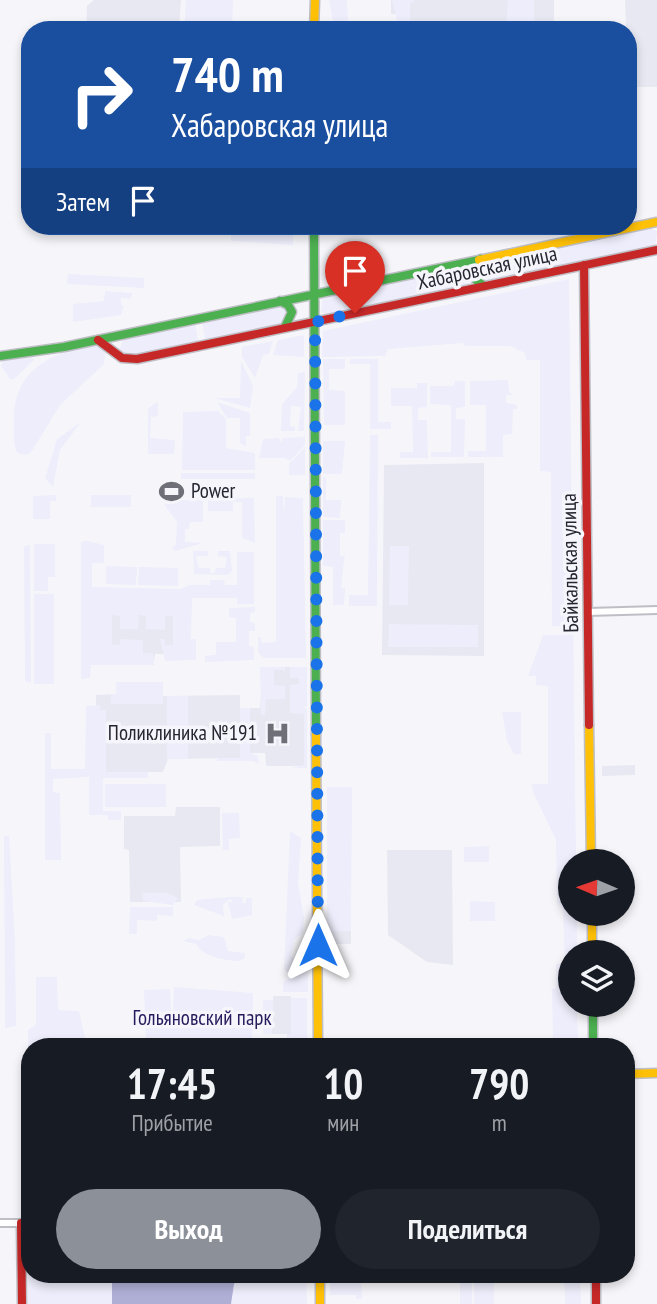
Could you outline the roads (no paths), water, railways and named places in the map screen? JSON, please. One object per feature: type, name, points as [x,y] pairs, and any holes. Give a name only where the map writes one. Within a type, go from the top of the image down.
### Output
[{"type":"street","points":[[314,21],[315,0]]},
{"type":"street","name":"Хабаровская улица","points":[[637,227],[655,223]]},
{"type":"street","points":[[314,235],[318,1038]]},
{"type":"street","name":"Хабаровская улица","points":[[0,356],[124,334],[597,235]]},
{"type":"street","name":"Хабаровская улица","points":[[94,340],[104,342],[122,358],[137,359],[657,250]]},
{"type":"street","points":[[481,259],[474,265],[474,276],[478,283],[486,286]]},
{"type":"street","name":"Байкальская улица","points":[[584,265],[591,849]]},
{"type":"street","points":[[278,301],[287,303],[292,310],[292,320],[283,329]]},
{"type":"street","points":[[115,352],[117,338],[124,334]]},
{"type":"street","points":[[588,612],[657,610]]},
{"type":"street","points":[[593,1017],[593,1038]]},
{"type":"street","points":[[635,1074],[657,1073]]},
{"type":"street","points":[[0,1223],[21,1223]]},
{"type":"street","points":[[22,1283],[22,1304]]},
{"type":"street","points":[[320,1283],[320,1304]]},
{"type":"street","points":[[596,1283],[596,1304]]},
{"type":"water","points":[[112,1283],[235,1283],[231,1304],[112,1304]]},
{"type":"place","name":"Power","points":[[171,491]]},
{"type":"place","name":"Поликлиника №191","points":[[277,733]]},
{"type":"park label","name":"Гольяновcкий парк","points":[[202,1018]]}]
